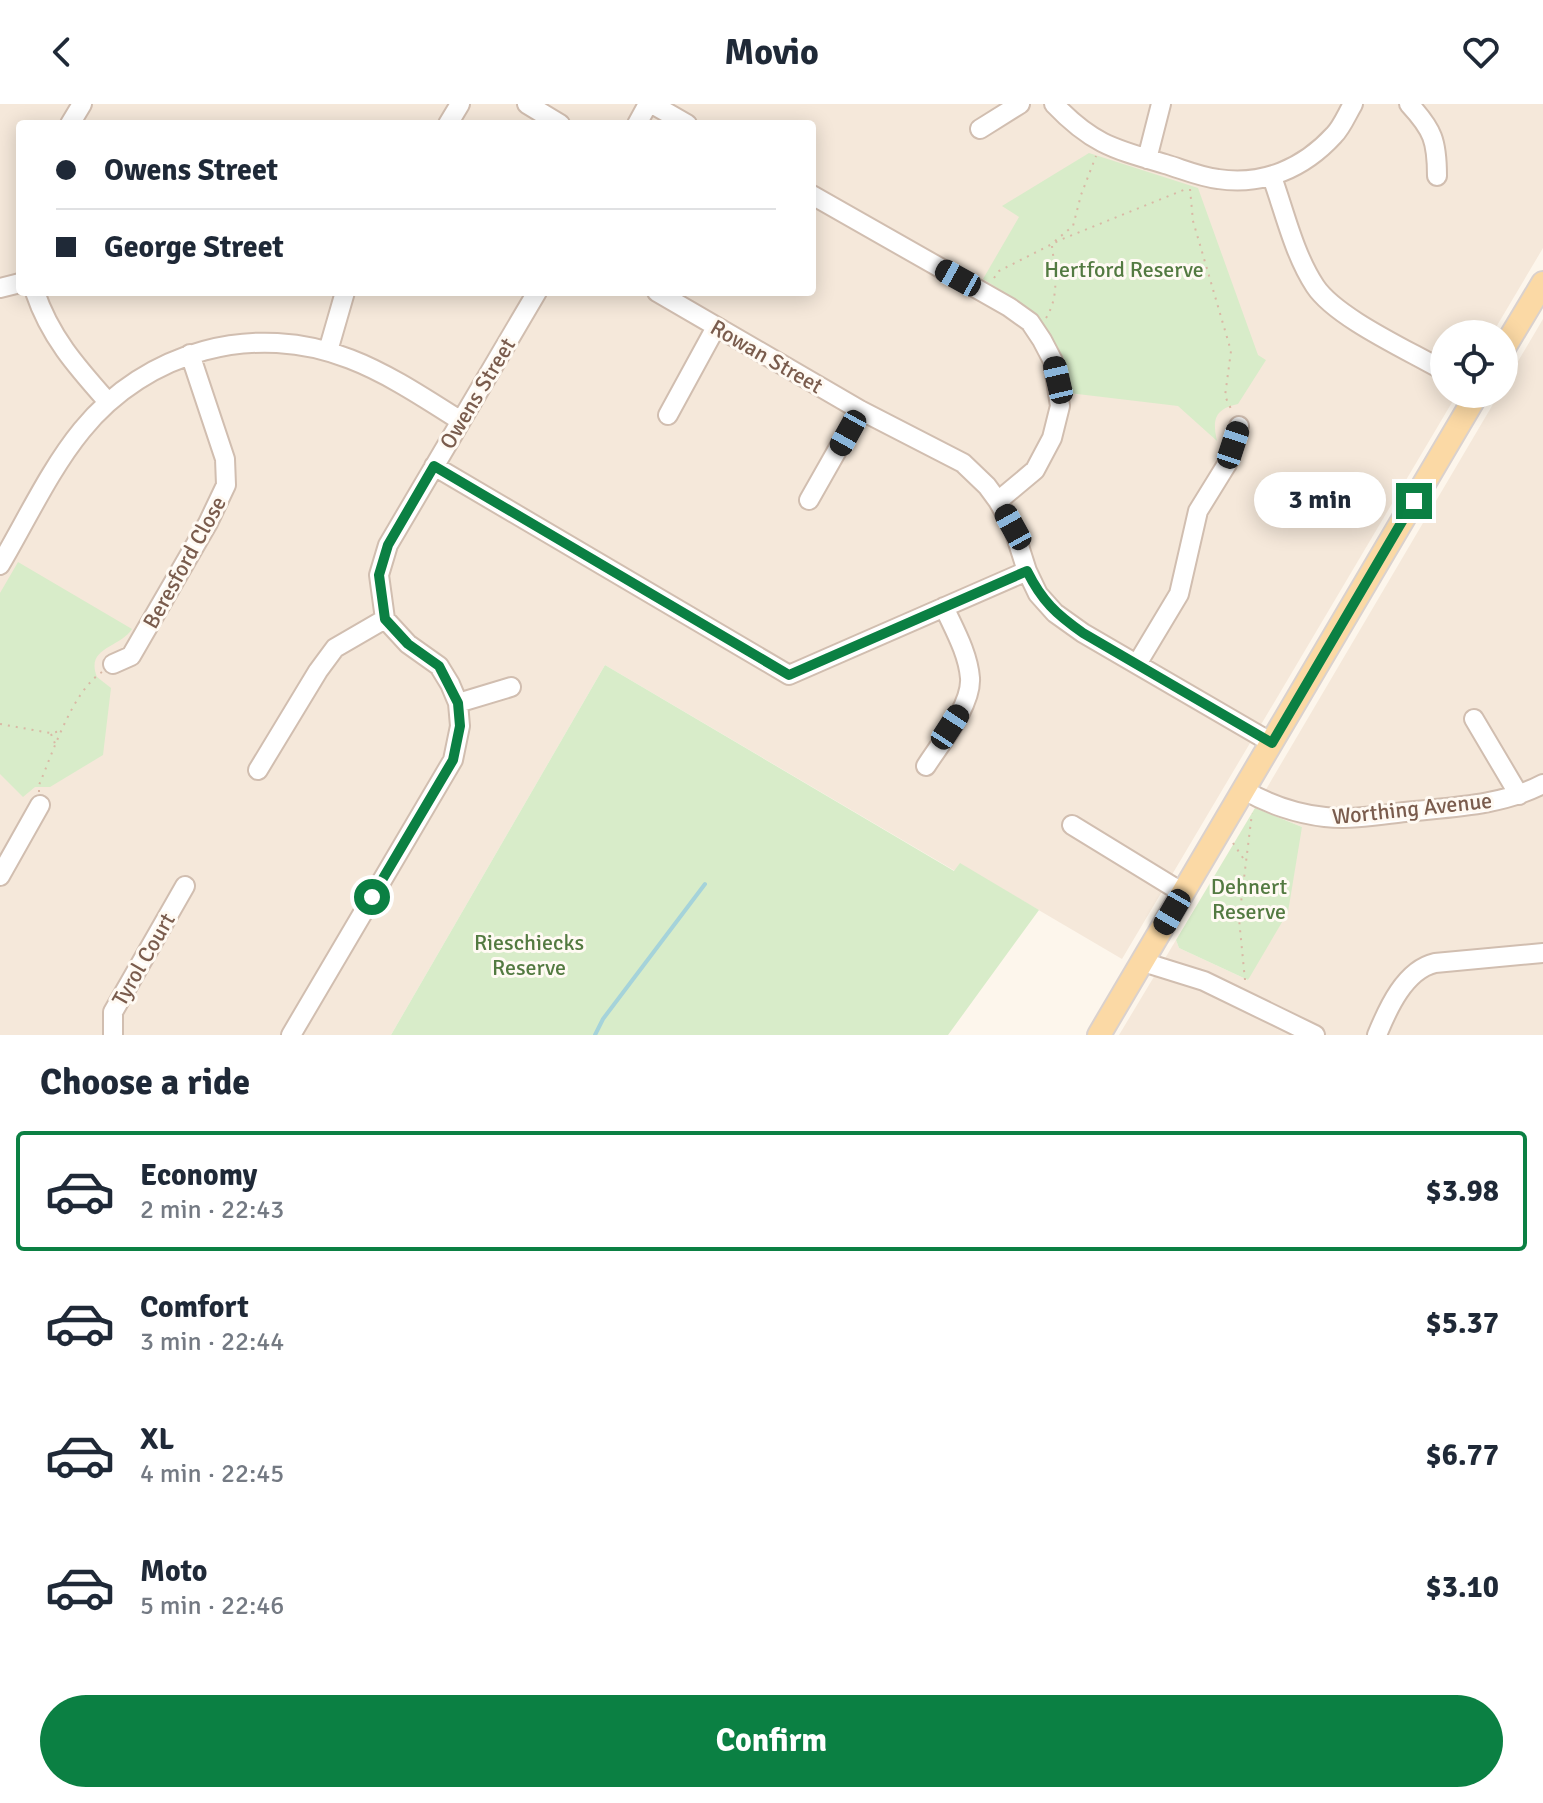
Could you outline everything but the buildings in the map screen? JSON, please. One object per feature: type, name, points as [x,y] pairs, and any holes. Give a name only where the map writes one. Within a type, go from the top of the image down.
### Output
[{"type":"main road","points":[[1518,325],[1543,283]]},
{"type":"main road","points":[[1099,1035],[1469,408]]},
{"type":"street","points":[[527,104],[553,120]]},
{"type":"street","points":[[650,104],[680,120]]},
{"type":"street","points":[[980,129],[1020,104]]},
{"type":"street","points":[[1054,104],[1077,129],[1101,144],[1217,179],[1245,180],[1272,177],[1302,163],[1335,134],[1353,104]]},
{"type":"street","points":[[1147,159],[1161,104]]},
{"type":"street","points":[[1409,104],[1426,123],[1437,149],[1437,176]]},
{"type":"street","points":[[1272,177],[1303,265],[1317,289],[1342,312],[1430,363]]},
{"type":"street","points":[[816,197],[983,292],[1030,322],[1037,332],[1053,361],[1060,406],[1052,438],[1035,470],[998,501]]},
{"type":"street","points":[[36,296],[58,343],[108,402]]},
{"type":"street","points":[[328,351],[344,296]]},
{"type":"street","name":"Owens Street","points":[[385,619],[379,575],[388,545],[535,296]]},
{"type":"street","name":"Rowan Street","points":[[664,296],[860,410],[963,463],[998,501],[1013,527],[1038,594],[1055,613],[1083,633],[1272,743]]},
{"type":"street","points":[[668,415],[716,327]]},
{"type":"street","points":[[0,565],[73,442],[108,402],[141,378],[190,354],[226,345],[263,342],[300,344],[362,364],[461,421]]},
{"type":"street","name":"Beresford Close","points":[[113,664],[131,656],[208,523],[226,485],[225,459],[190,354]]},
{"type":"street","points":[[809,500],[860,410]]},
{"type":"street","points":[[1137,664],[1179,594],[1198,511],[1227,464],[1239,426]]},
{"type":"street","points":[[434,466],[789,675],[1027,571]]},
{"type":"street","points":[[926,766],[963,708],[970,680],[964,653],[944,607]]},
{"type":"street","points":[[258,770],[335,648],[385,619],[408,644],[439,666],[458,703],[460,726],[453,760],[291,1035]]},
{"type":"street","points":[[458,703],[511,687]]},
{"type":"street","points":[[1474,719],[1519,795]]},
{"type":"street","name":"Worthing Avenue","points":[[1246,787],[1279,805],[1312,816],[1348,818],[1477,804],[1519,795],[1543,784]]},
{"type":"street","points":[[0,876],[40,805]]},
{"type":"street","points":[[1072,825],[1183,893]]},
{"type":"street","name":"Tyrol Court","points":[[113,1035],[113,1012],[185,886]]},
{"type":"street","points":[[1377,1032],[1407,981],[1422,967],[1435,963],[1543,953]]},
{"type":"street","points":[[1146,956],[1171,959],[1287,1029],[1315,1035]]},
{"type":"path","points":[[1052,244],[1073,226],[1081,195],[1101,144]]},
{"type":"path","points":[[983,292],[999,271],[1052,244],[1189,187],[1193,221],[1231,351],[1225,396],[1239,426]]},
{"type":"path","points":[[1037,332],[1055,297],[1052,244]]},
{"type":"path","points":[[40,805],[39,785],[82,694],[94,677],[113,664]]},
{"type":"path","points":[[0,724],[50,733],[63,731]]},
{"type":"path","points":[[50,733],[56,746]]},
{"type":"path","points":[[1245,980],[1239,919],[1245,862],[1252,834],[1252,810],[1246,820]]},
{"type":"shaded area","points":[[0,104],[1543,104],[1543,248],[1500,320],[1430,320],[1430,408],[1449,408],[1122,959],[960,864],[955,871],[605,665],[391,1035],[0,1035]]},
{"type":"shaded area","points":[[1543,319],[1543,1035],[1119,1035],[1176,940],[1179,948],[1248,980],[1302,827],[1255,808],[1491,408],[1518,408],[1518,361]]},
{"type":"green space","name":"Hertford Reserve","points":[[1089,153],[1198,188],[1258,355],[1266,360],[1238,404],[1224,409],[1217,416],[1217,441],[1178,406],[1069,393],[1059,353],[1042,324],[1016,301],[983,279],[1019,217],[1002,206]]},
{"type":"green space","points":[[18,562],[132,629],[96,660],[97,677],[111,688],[103,755],[50,787],[35,787],[23,797],[0,774],[0,593]]},
{"type":"green space","name":"Rieschiecks Reserve","points":[[605,665],[954,871],[960,863],[1039,910],[948,1035],[391,1035]]},
{"type":"green space","name":"Dehnert Reserve","points":[[1255,808],[1302,827],[1288,912],[1248,980],[1179,948],[1176,940]]},
{"type":"waterway","points":[[595,1035],[603,1019],[705,884]]},
{"type":"route","points":[[372,897],[453,760],[460,726],[458,703],[439,666],[408,644],[385,619],[379,575],[388,545],[434,466],[789,675],[1027,571],[1038,594],[1055,613],[1083,633],[1272,743],[1414,501]]}]
